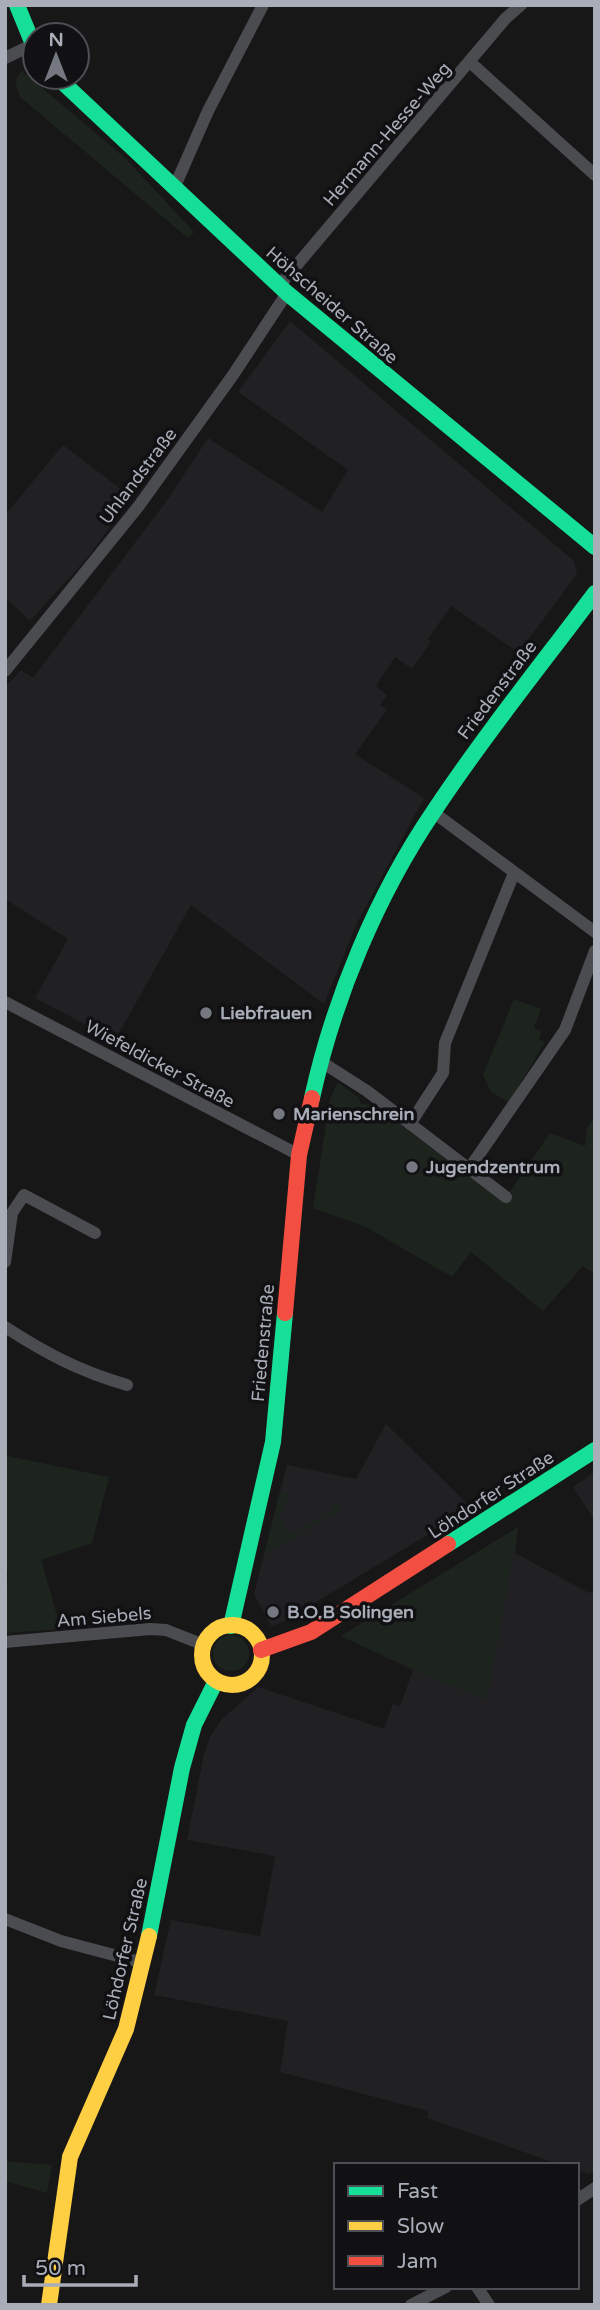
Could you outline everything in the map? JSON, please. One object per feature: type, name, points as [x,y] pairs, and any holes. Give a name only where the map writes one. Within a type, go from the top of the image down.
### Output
[{"type":"main road","name":"Höhscheider Straße","points":[[72,91],[283,290],[595,547]]},
{"type":"main road","name":"Friedenstraße","points":[[231,1626],[236,1592],[273,1442],[299,1155],[320,1061],[369,930],[397,872],[433,812],[595,593]]},
{"type":"main road","name":"Löhdorfer Straße","points":[[261,1650],[311,1632],[595,1450]]},
{"type":"main road","points":[[231,1626],[251,1632],[261,1650],[259,1669],[245,1682],[226,1685],[216,1681],[204,1665],[204,1644],[211,1634],[231,1626]]},
{"type":"main road","name":"Löhdorfer Straße","points":[[48,2305],[70,2157],[126,2029],[144,1963],[182,1768],[194,1725],[216,1681]]},
{"type":"street","points":[[175,186],[208,111],[263,5]]},
{"type":"street","name":"Hermann-Hesse-Weg","points":[[283,290],[506,18],[521,5]]},
{"type":"street","points":[[471,63],[595,176]]},
{"type":"street","name":"Uhlandstraße","points":[[5,671],[138,508],[233,375],[283,290]]},
{"type":"street","points":[[433,812],[595,932]]},
{"type":"street","points":[[410,1124],[443,1073],[445,1043],[514,873]]},
{"type":"street","points":[[469,1169],[565,1030],[595,951]]},
{"type":"street","name":"Wiefeldicker Straße","points":[[5,1002],[299,1155]]},
{"type":"street","points":[[320,1061],[410,1124],[506,1197]]},
{"type":"street","points":[[5,1262],[12,1213],[24,1195],[95,1233]]},
{"type":"street","points":[[5,1327],[56,1359],[85,1373],[127,1385]]},
{"type":"street","name":"Am Siebels","points":[[5,1642],[150,1629],[166,1630],[204,1644]]},
{"type":"street","points":[[5,1919],[61,1941],[144,1963]]},
{"type":"street","points":[[579,2199],[595,2188]]},
{"type":"street","points":[[411,2305],[442,2289]]},
{"type":"street","points":[[478,2289],[489,2305]]},
{"type":"shaded area","points":[[21,72],[21,91],[46,91],[125,158],[194,232],[188,238],[20,97],[16,80]]},
{"type":"shaded area","points":[[290,321],[574,561],[577,574],[528,640],[522,655],[451,606],[428,639],[431,642],[412,669],[395,657],[376,686],[387,695],[380,705],[387,710],[355,754],[424,798],[357,923],[324,1004],[191,905],[115,1040],[35,998],[68,939],[5,899],[5,687],[21,670],[33,678],[168,499],[208,438],[322,512],[348,470],[238,392]]},
{"type":"shaded area","points":[[63,445],[131,497],[89,556],[30,621],[5,597],[5,515]]},
{"type":"shaded area","points":[[514,999],[541,1009],[534,1028],[542,1031],[539,1039],[545,1042],[509,1102],[491,1092],[483,1075]]},
{"type":"shaded area","points":[[338,1082],[359,1098],[361,1104],[374,1105],[503,1202],[550,1133],[585,1146],[587,1127],[595,1118],[595,1274],[583,1266],[543,1311],[471,1252],[452,1277],[366,1227],[313,1208],[330,1099]]},
{"type":"shaded area","points":[[386,1424],[472,1508],[283,1622],[271,1626],[254,1594],[287,1465],[356,1479]]},
{"type":"shaded area","points":[[5,1452],[8,1456],[109,1477],[92,1543],[41,1560],[61,1629],[5,1633],[8,1571],[5,1570]]},
{"type":"shaded area","points":[[595,1472],[595,1521],[573,1487]]},
{"type":"shaded area","points":[[280,1492],[288,1494],[285,1509],[279,1514],[290,1536],[334,1509],[332,1503],[345,1507],[264,1555]]},
{"type":"shaded area","points":[[518,1527],[515,1553],[589,1593],[595,1590],[595,2171],[589,2174],[579,2171],[579,2163],[555,2163],[427,2118],[428,2111],[280,2072],[288,2021],[154,1995],[171,1920],[260,1936],[275,1856],[187,1840],[204,1754],[210,1737],[221,1720],[258,1687],[384,1729],[393,1704],[400,1706],[413,1670],[341,1636]]},
{"type":"shaded area","points":[[518,1527],[487,1699],[438,1681],[341,1636]]},
{"type":"shaded area","points":[[231,1635],[244,1640],[249,1653],[244,1666],[231,1671],[218,1666],[213,1653],[218,1640]]},
{"type":"shaded area","points":[[5,2161],[52,2165],[47,2193],[5,2181]]},
{"type":"traffic: fast","points":[[17,5],[24,21]]},
{"type":"traffic: fast","points":[[72,91],[287,293],[595,547]]},
{"type":"traffic: fast","points":[[312,1098],[345,985],[376,912],[413,843],[493,728],[595,593]]},
{"type":"traffic: fast","points":[[231,1626],[273,1442],[285,1313]]},
{"type":"traffic: fast","points":[[448,1544],[595,1450]]},
{"type":"traffic: fast","points":[[149,1936],[182,1768],[194,1725],[216,1681]]},
{"type":"traffic: slow","points":[[232,1625],[253,1634],[262,1655],[253,1676],[232,1685],[211,1676],[202,1655],[211,1634],[232,1625]]},
{"type":"traffic: slow","points":[[49,2305],[70,2157],[126,2029],[149,1936]]},
{"type":"traffic: jam","points":[[285,1313],[299,1155],[312,1098]]},
{"type":"traffic: jam","points":[[261,1650],[311,1632],[448,1544]]},
{"type":"place","name":"Liebfrauen","points":[[206,1013]]},
{"type":"place","name":"Marienschrein","points":[[279,1114]]},
{"type":"place","name":"Jugendzentrum","points":[[412,1167]]},
{"type":"place","name":"B.O.B Solingen","points":[[273,1612]]}]
